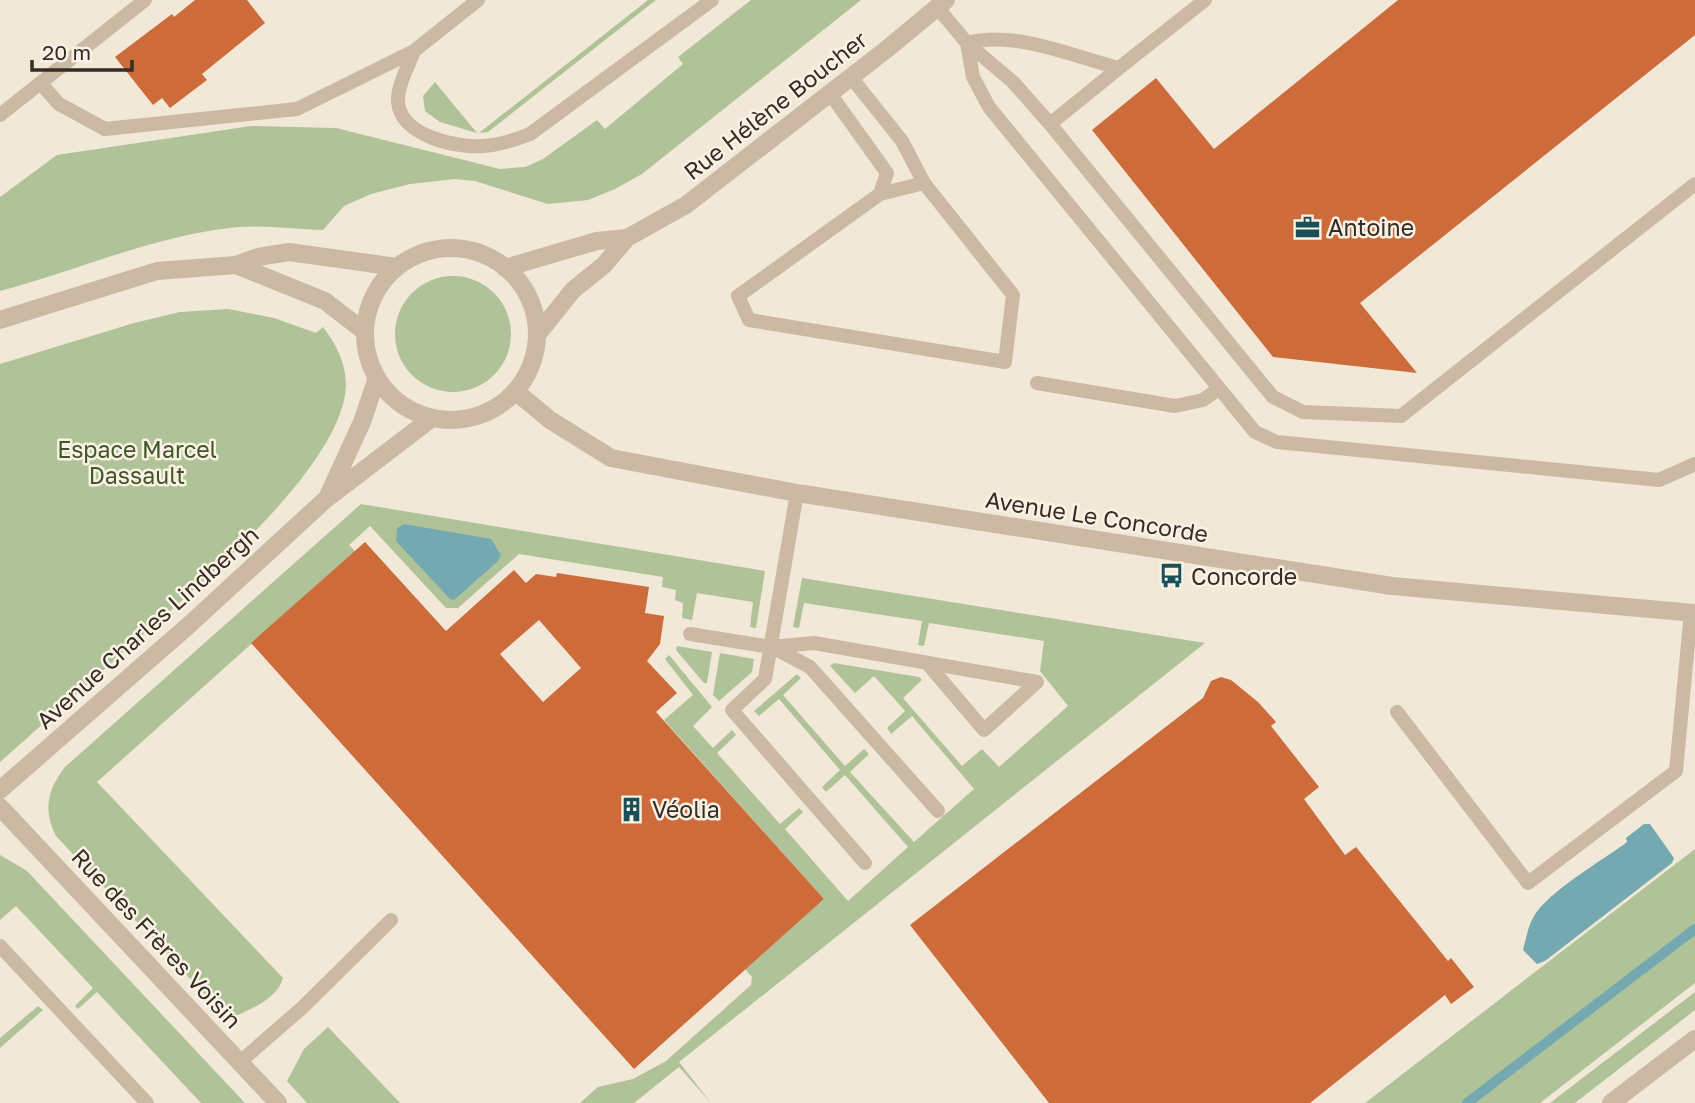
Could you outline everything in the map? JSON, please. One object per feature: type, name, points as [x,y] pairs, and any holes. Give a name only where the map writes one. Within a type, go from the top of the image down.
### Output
[{"type":"street","name":"Rue Hélène Boucher","points":[[537,335],[527,296],[505,268],[479,253],[458,248],[436,250],[416,256],[397,267],[382,283],[371,301],[365,332],[369,360],[377,378],[404,406],[432,418],[447,420],[477,416],[504,402],[515,391],[530,365],[537,335],[573,290],[604,265],[627,238],[686,205],[942,2]]},
{"type":"street","name":"Rue Hélène Boucher","points":[[505,268],[597,241],[627,238]]},
{"type":"street","points":[[0,320],[157,271],[236,265],[258,257],[289,253],[397,267]]},
{"type":"street","points":[[236,265],[325,301],[365,332]]},
{"type":"street","name":"Avenue Charles Lindbergh","points":[[326,499],[362,422],[377,378]]},
{"type":"street","name":"Avenue Le Concorde","points":[[515,391],[550,420],[611,458],[797,493],[1392,586],[1693,612]]},
{"type":"street","name":"Avenue Charles Lindbergh","points":[[0,790],[189,625],[326,499],[432,418]]},
{"type":"street","name":"Rue des Frères Voisin","points":[[0,807],[278,1103]]},
{"type":"street","points":[[1611,1103],[1695,1039]]},
{"type":"lane","points":[[0,115],[145,0]]},
{"type":"lane","points":[[41,84],[59,104],[105,129],[297,109],[414,51],[478,0]]},
{"type":"lane","points":[[414,51],[398,102],[402,117],[415,129],[457,145],[482,146],[510,142],[530,134],[712,0]]},
{"type":"lane","points":[[1050,124],[1205,0]]},
{"type":"lane","points":[[942,2],[967,43],[1013,82],[1050,124],[1273,397],[1303,412],[1401,416],[1695,184]]},
{"type":"lane","points":[[967,43],[986,38],[1010,39],[1119,68]]},
{"type":"lane","points":[[967,43],[973,77],[989,107],[1217,390],[1255,432],[1277,442],[1659,480],[1695,464]]},
{"type":"lane","points":[[850,76],[902,141],[925,183],[1013,295],[1005,362],[749,320],[738,296],[880,194],[925,183]]},
{"type":"lane","points":[[829,92],[887,173],[880,194]]},
{"type":"lane","points":[[1037,383],[1175,405],[1203,400],[1217,390]]},
{"type":"lane","points":[[797,493],[765,679],[732,710],[865,863]]},
{"type":"lane","points":[[1397,712],[1528,883],[1676,771],[1693,612]]},
{"type":"lane","points":[[690,634],[771,647],[814,643],[1037,682],[984,730],[927,663]]},
{"type":"lane","points":[[771,647],[810,667],[938,811]]},
{"type":"lane","points":[[240,1062],[303,1007],[390,920]]},
{"type":"lane","points":[[0,946],[147,1103]]},
{"type":"green space","points":[[648,0],[656,0],[488,132],[479,133]]},
{"type":"green space","points":[[751,0],[861,0],[642,174],[588,200],[548,204],[475,181],[455,179],[410,184],[371,194],[344,206],[323,230],[238,227],[207,231],[147,245],[0,291],[0,197],[57,155],[251,126],[336,128],[500,169],[525,167],[543,159],[597,120],[605,129],[683,64],[678,57]]},
{"type":"green space","points":[[435,82],[477,133],[440,122],[425,111],[423,96]]},
{"type":"green space","points":[[453,276],[475,281],[494,293],[506,312],[511,334],[506,356],[494,375],[475,387],[453,392],[431,387],[412,375],[400,356],[395,334],[400,312],[412,293],[431,281]]},
{"type":"green space","name":"Espace Marcel Dassault","points":[[228,309],[274,318],[316,333],[323,327],[338,350],[344,367],[345,395],[335,426],[315,460],[258,529],[0,762],[0,364],[134,323],[180,312]]},
{"type":"green space","points":[[361,504],[765,571],[756,628],[750,627],[753,602],[697,593],[692,620],[682,618],[683,603],[675,600],[676,590],[662,587],[663,577],[519,554],[458,608],[446,608],[370,526],[349,545],[355,551],[97,782],[283,978],[275,993],[268,999],[228,1019],[56,836],[48,809],[51,792],[65,767]]},
{"type":"green space","points":[[802,578],[1205,643],[679,1062],[711,1103],[679,1067],[634,1103],[580,1103],[598,1087],[633,1079],[666,1061],[751,985],[752,977],[745,969],[824,899],[664,720],[693,695],[665,659],[669,655],[712,707],[693,726],[713,748],[732,730],[736,735],[717,753],[780,824],[799,808],[803,812],[785,829],[848,901],[908,847],[845,775],[826,792],[822,787],[840,770],[779,699],[759,716],[754,711],[797,674],[801,678],[783,695],[845,766],[864,749],[869,754],[850,772],[914,842],[974,789],[912,716],[891,734],[887,728],[905,711],[874,676],[855,693],[830,666],[834,663],[919,677],[922,680],[903,698],[962,766],[982,749],[999,767],[1068,706],[1040,671],[1044,641],[929,623],[924,646],[918,645],[922,621],[804,603],[799,628],[793,627]]},
{"type":"green space","points":[[677,646],[712,652],[707,683],[704,683],[676,650]]},
{"type":"green space","points":[[720,653],[754,659],[752,672],[719,701],[713,695]]},
{"type":"green space","points":[[1695,849],[1695,983],[1540,1103],[1365,1103]]},
{"type":"green space","points":[[0,855],[27,871],[245,1103],[201,1103],[97,992],[78,1009],[75,1006],[93,988],[16,906],[0,920]]},
{"type":"green space","points":[[1695,992],[1695,1010],[1575,1103],[1550,1103]]},
{"type":"green space","points":[[38,1006],[43,1010],[0,1048],[0,1038]]},
{"type":"green space","points":[[328,1027],[400,1103],[307,1103],[287,1081],[304,1049]]},
{"type":"water","points":[[404,524],[491,539],[501,555],[497,562],[454,600],[450,599],[396,541],[397,528]]},
{"type":"water","points":[[1644,824],[1650,824],[1674,858],[1672,863],[1545,961],[1537,964],[1523,950],[1530,925],[1540,908],[1562,887],[1627,842],[1626,838]]},
{"type":"building","points":[[195,0],[247,0],[265,23],[202,74],[207,80],[170,108],[162,98],[153,105],[115,57]]},
{"type":"building","name":"Antoine","points":[[1398,0],[1695,0],[1695,35],[1360,303],[1417,373],[1273,357],[1092,130],[1156,78],[1214,149]]},
{"type":"building","name":"Véolia","points":[[365,542],[446,631],[514,570],[526,583],[536,574],[556,577],[557,573],[649,587],[645,613],[664,616],[660,644],[647,661],[677,693],[656,712],[824,899],[634,1069],[251,643]],"holes":[[[539,620],[581,668],[543,702],[500,654]]]},
{"type":"building","points":[[1221,677],[1231,680],[1258,702],[1276,722],[1271,726],[1319,787],[1304,799],[1345,855],[1356,847],[1448,961],[1451,958],[1474,987],[1451,1004],[1445,995],[1310,1103],[1049,1103],[910,925],[1203,698],[1211,681]]},
{"type":"waterway","points":[[1467,1103],[1695,929]]},
{"type":"place","name":"Antoine","points":[[1308,227]]},
{"type":"place","name":"Concorde","points":[[1171,576]]},
{"type":"place","name":"Véolia","points":[[632,809]]}]
